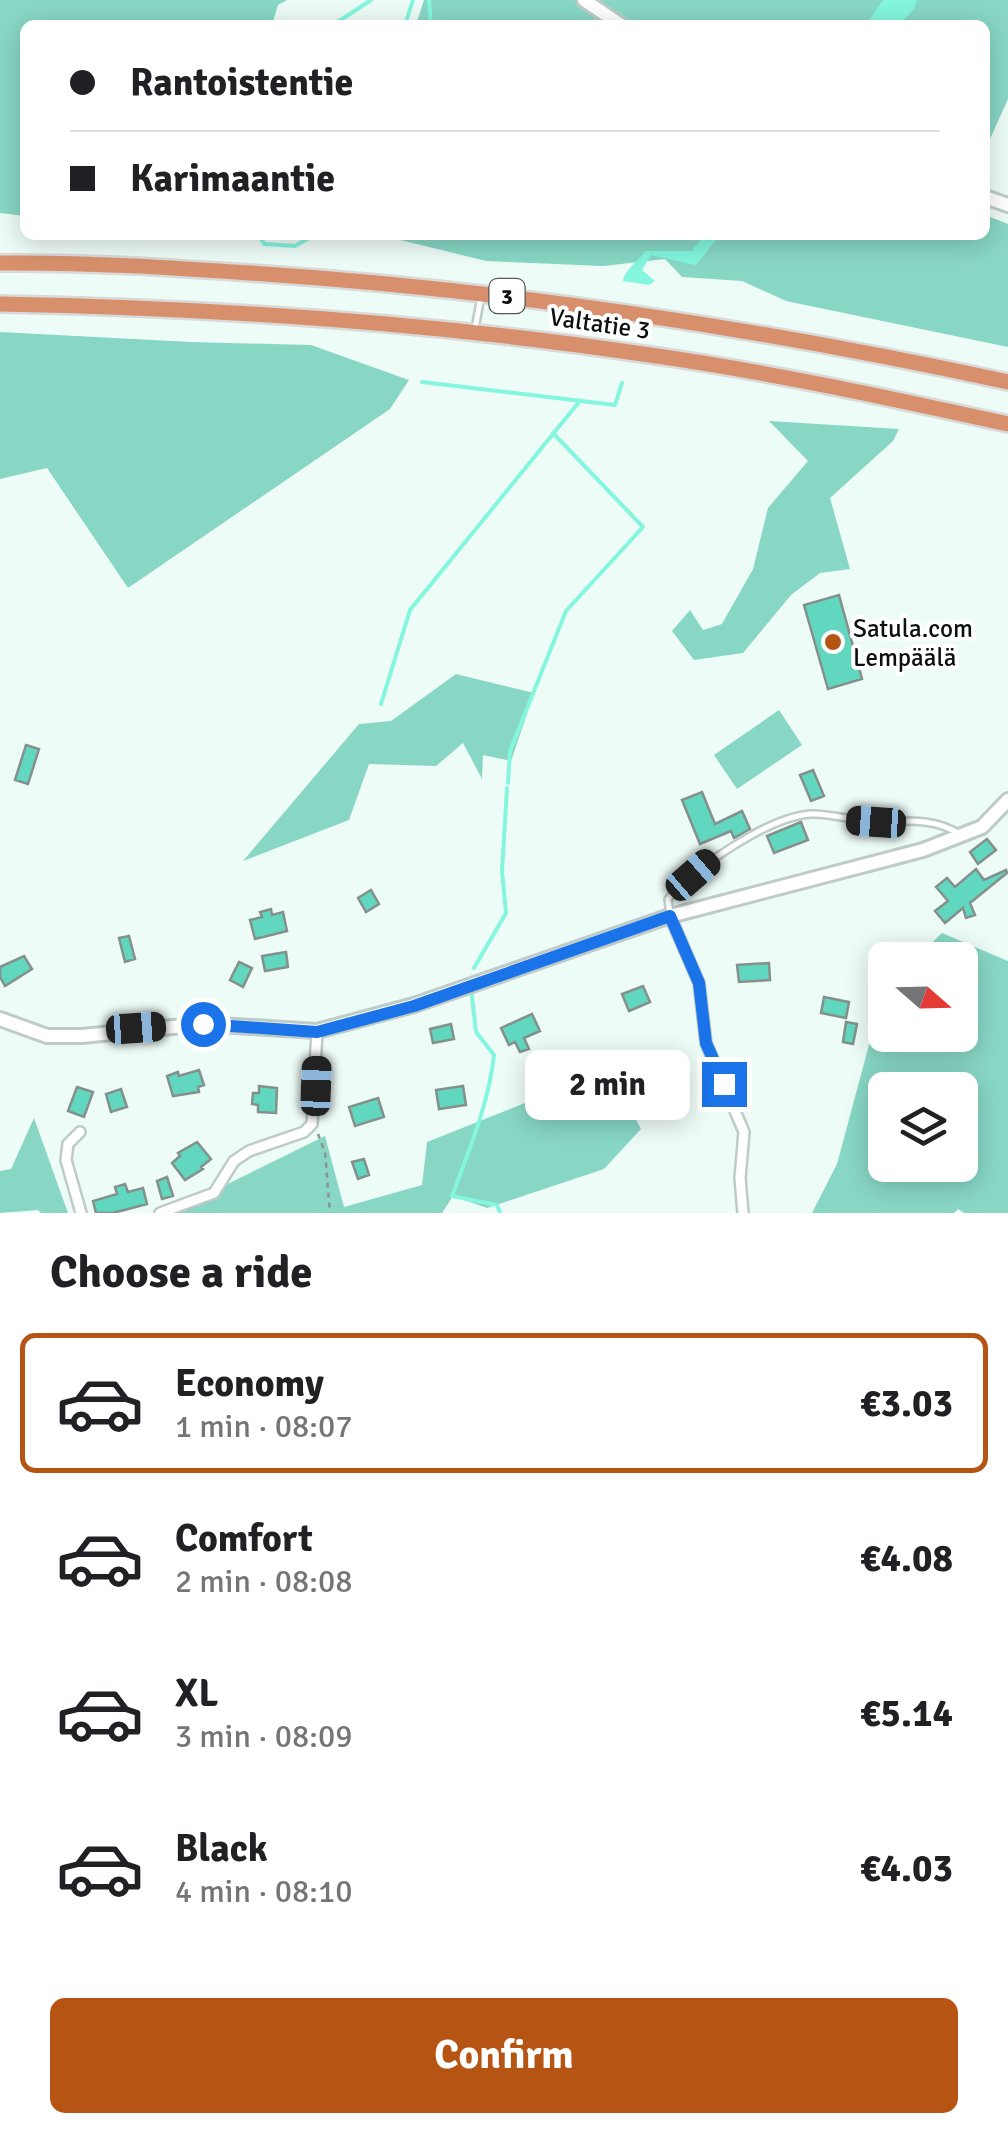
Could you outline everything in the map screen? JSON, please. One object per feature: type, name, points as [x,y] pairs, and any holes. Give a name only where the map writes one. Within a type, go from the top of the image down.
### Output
[{"type":"highway","name":"Valtatie 3","points":[[0,262],[197,269],[482,293],[813,342],[1008,382]]},
{"type":"highway","name":"Valtatie 3","points":[[0,304],[188,308],[475,332],[724,366],[1008,424]]},
{"type":"street","points":[[584,0],[614,20]]},
{"type":"street","points":[[0,1019],[47,1036],[203,1024],[317,1032],[414,1006],[670,916],[923,850],[982,827],[1008,800]]},
{"type":"street","points":[[670,916],[699,983],[706,1043],[744,1132],[740,1178],[743,1213]]},
{"type":"street","points":[[160,1213],[214,1192],[234,1161],[249,1151],[304,1132],[312,1124],[317,1032]]},
{"type":"street","points":[[80,1132],[68,1144],[66,1160],[81,1213]]},
{"type":"lane","points":[[475,332],[482,293]]},
{"type":"lane","points":[[670,916],[668,899],[710,860],[787,818],[814,814],[876,822],[904,819],[952,829],[964,836]]},
{"type":"path","points":[[312,1124],[325,1152],[330,1213]]},
{"type":"path","points":[[322,1213],[329,1204]]},
{"type":"shaded area","points":[[0,0],[287,0],[278,5],[274,20],[20,20],[20,215],[0,213]]},
{"type":"shaded area","points":[[424,0],[1008,0],[1008,99],[990,139],[990,20],[418,20]]},
{"type":"shaded area","points":[[883,0],[917,0],[904,20],[869,20]]},
{"type":"shaded area","points":[[990,217],[1008,224],[1008,347],[786,301],[742,281],[682,277],[665,259],[603,266],[486,261],[400,240],[990,240]]},
{"type":"shaded area","points":[[700,240],[716,240],[696,265],[651,255],[642,270],[655,281],[649,285],[623,281],[645,251],[692,251]]},
{"type":"shaded area","points":[[0,332],[311,345],[409,380],[390,409],[128,588],[47,468],[0,479]]},
{"type":"shaded area","points":[[769,421],[899,429],[893,441],[830,498],[850,569],[820,573],[791,595],[743,653],[694,660],[672,631],[690,610],[703,630],[722,624],[753,569],[768,508],[808,461]]},
{"type":"shaded area","points":[[456,674],[534,693],[511,761],[483,755],[482,779],[463,743],[436,766],[369,764],[349,820],[243,861],[359,724],[391,721]]},
{"type":"shaded area","points":[[779,710],[802,745],[737,789],[714,755]]},
{"type":"shaded area","points":[[942,933],[963,942],[933,942]]},
{"type":"shaded area","points":[[978,948],[1008,961],[1008,1213],[964,1213],[958,1209],[954,1213],[812,1213],[837,1164],[868,1049],[868,1052],[978,1052]]},
{"type":"shaded area","points":[[610,1069],[641,1129],[604,1169],[487,1208],[453,1196],[442,1213],[169,1213],[325,1136],[344,1207],[422,1185],[427,1142]]},
{"type":"shaded area","points":[[34,1118],[68,1213],[0,1213],[0,1171],[11,1169]]},
{"type":"building","name":"Satula.com Lempäälä","points":[[839,595],[862,679],[828,689],[804,605]]},
{"type":"building","points":[[26,745],[39,749],[28,784],[15,780]]},
{"type":"building","points":[[813,770],[824,796],[811,801],[800,775]]},
{"type":"building","points":[[702,792],[715,824],[742,811],[750,829],[734,838],[731,831],[700,844],[682,800]]},
{"type":"building","points":[[801,822],[808,840],[774,853],[767,836]]},
{"type":"building","points":[[987,839],[996,850],[978,864],[970,852]]},
{"type":"building","points":[[976,869],[984,880],[1006,870],[1007,873],[970,903],[975,915],[966,918],[963,908],[945,923],[935,911],[948,901],[936,887],[947,878],[955,887]]},
{"type":"building","points":[[371,890],[379,904],[366,912],[358,898]]},
{"type":"building","points":[[271,909],[272,915],[283,912],[287,931],[255,939],[250,920]]},
{"type":"building","points":[[129,936],[135,959],[125,962],[119,938]]},
{"type":"building","points":[[286,952],[288,967],[265,971],[262,956]]},
{"type":"building","points":[[24,956],[32,969],[5,986],[0,967]]},
{"type":"building","points":[[239,962],[252,968],[243,987],[230,980]]},
{"type":"building","points":[[769,963],[770,980],[739,982],[737,965]]},
{"type":"building","points":[[643,986],[650,1002],[629,1011],[622,994]]},
{"type":"building","points":[[824,997],[849,1002],[846,1018],[821,1013]]},
{"type":"building","points":[[532,1014],[540,1031],[524,1038],[529,1049],[520,1052],[515,1042],[509,1045],[501,1028]]},
{"type":"building","points":[[846,1022],[857,1024],[853,1044],[843,1042]]},
{"type":"building","points":[[451,1024],[454,1039],[433,1043],[430,1029]]},
{"type":"building","points":[[199,1070],[204,1085],[198,1087],[199,1092],[173,1096],[167,1076]]},
{"type":"building","points":[[259,1086],[277,1088],[276,1113],[258,1112],[258,1105],[252,1104],[253,1093],[259,1093]]},
{"type":"building","points":[[463,1086],[466,1105],[439,1109],[436,1090]]},
{"type":"building","points":[[77,1087],[93,1092],[84,1117],[68,1111]]},
{"type":"building","points":[[121,1089],[127,1107],[111,1112],[106,1094]]},
{"type":"building","points":[[378,1098],[384,1117],[355,1126],[349,1107]]},
{"type":"building","points":[[197,1142],[211,1159],[185,1180],[172,1163],[180,1156],[178,1153]]},
{"type":"building","points":[[364,1159],[369,1175],[358,1179],[352,1162]]},
{"type":"building","points":[[167,1177],[173,1196],[162,1199],[157,1181]]},
{"type":"building","points":[[125,1184],[128,1192],[143,1188],[147,1204],[96,1213],[93,1201],[117,1194],[115,1187]]},
{"type":"waterway","points":[[341,20],[371,0]]},
{"type":"waterway","points":[[407,20],[413,0]]},
{"type":"waterway","points":[[429,0],[431,20]]},
{"type":"waterway","points":[[262,240],[264,244],[295,246],[305,240]]},
{"type":"waterway","points":[[422,382],[615,405],[622,383]]},
{"type":"waterway","points":[[381,704],[410,610],[579,402]]},
{"type":"waterway","points":[[508,783],[510,751],[566,611],[643,527],[553,433]]},
{"type":"waterway","points":[[474,968],[506,913],[502,871],[507,788]]},
{"type":"waterway","points":[[471,988],[476,1032],[494,1055],[483,1109],[452,1196],[497,1205],[500,1213]]},
{"type":"place","name":"Satula.com Lempäälä","points":[[833,642]]},
{"type":"route","points":[[203,1024],[317,1032],[414,1006],[670,916],[699,983],[706,1043],[724,1084]]}]
